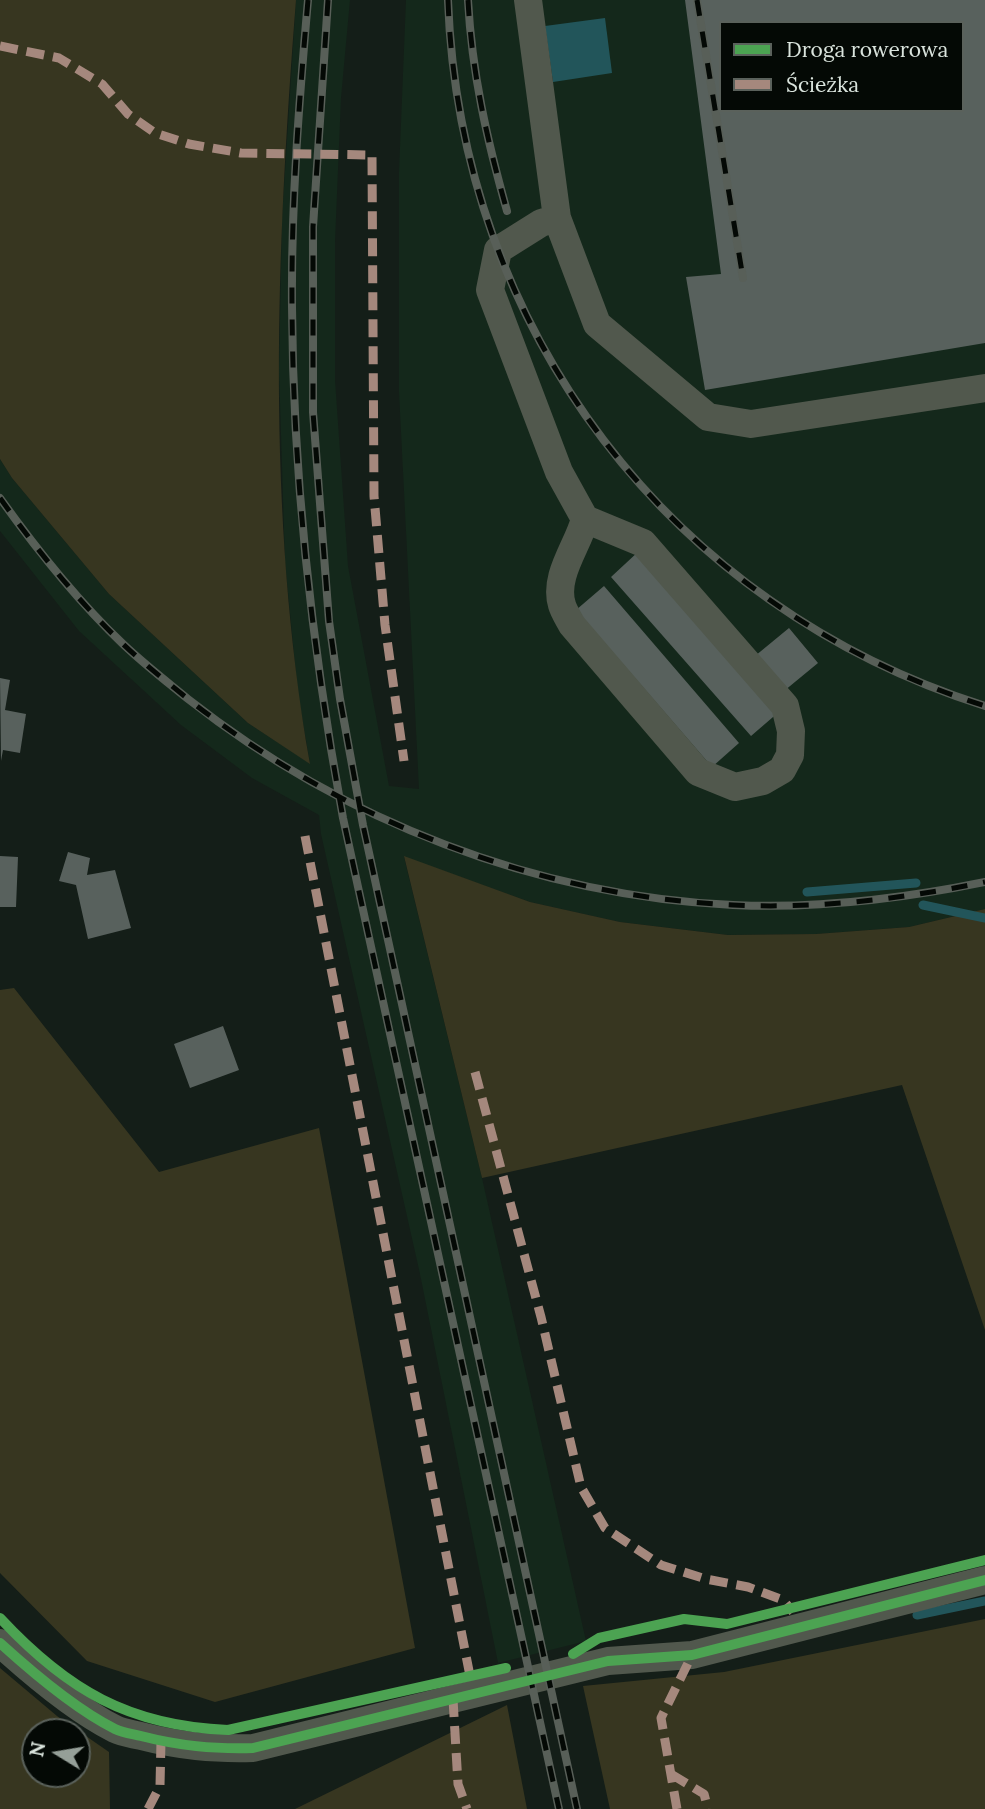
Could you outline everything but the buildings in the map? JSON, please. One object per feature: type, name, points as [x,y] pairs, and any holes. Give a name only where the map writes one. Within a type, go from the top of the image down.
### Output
[{"type":"street","points":[[528,0],[557,218],[597,324],[708,417],[751,424],[985,388]]},
{"type":"street","points":[[557,218],[541,223],[498,250],[490,290],[559,472],[585,519],[643,543],[785,706],[791,731],[790,755],[782,770],[763,781],[735,787],[698,772],[572,625],[561,604],[561,585],[569,555],[582,533],[585,519]]},
{"type":"street","points":[[0,1643],[75,1704],[117,1730],[210,1749],[253,1748],[608,1661],[692,1655],[985,1580]]},
{"type":"shaded area","points":[[0,0],[296,0],[284,191],[279,383],[286,574],[310,764],[248,723],[109,594],[12,478],[0,459]]},
{"type":"shaded area","points":[[296,0],[350,0],[341,98],[335,242],[335,380],[348,566],[389,786],[419,789],[399,392],[399,172],[406,0],[985,0],[985,909],[909,927],[816,934],[728,935],[620,922],[530,902],[404,857],[482,1178],[586,1641],[498,1663],[420,1274],[321,834],[319,815],[252,778],[181,725],[79,631],[0,531],[0,459],[12,478],[109,594],[248,723],[310,763],[298,695],[285,562],[279,371],[282,218]]},
{"type":"shaded area","points":[[404,856],[530,902],[620,922],[728,935],[816,934],[909,927],[985,909],[985,1330],[902,1085],[482,1178]]},
{"type":"shaded area","points":[[14,988],[159,1172],[319,1128],[415,1648],[215,1702],[87,1661],[0,1573],[0,990]]},
{"type":"shaded area","points":[[985,1619],[985,1809],[610,1809],[583,1686],[724,1672]]},
{"type":"shaded area","points":[[0,1668],[60,1718],[21,1718],[21,1788],[91,1788],[91,1740],[109,1752],[110,1809],[0,1809]]},
{"type":"shaded area","points":[[507,1705],[527,1809],[295,1809]]},
{"type":"water","points":[[605,18],[612,73],[553,82],[545,26]]},
{"type":"waterway","points":[[807,892],[916,883]]},
{"type":"waterway","points":[[923,905],[985,918]]},
{"type":"waterway","points":[[917,1615],[985,1601]]},
{"type":"railway","points":[[308,0],[294,192],[293,371],[300,500],[322,691],[343,818],[559,1809]]},
{"type":"railway","points":[[328,0],[313,227],[313,412],[329,621],[363,825],[577,1809]]},
{"type":"railway","points":[[448,0],[462,121],[493,236],[540,342],[603,440],[680,526],[770,600],[872,661],[985,706]]},
{"type":"railway","points":[[468,0],[481,107],[507,211]]},
{"type":"railway","points":[[697,0],[743,278]]},
{"type":"railway","points":[[0,498],[43,555],[90,610],[131,651],[188,699],[248,743],[311,781],[377,815],[445,844],[515,868],[587,886],[659,899],[733,905],[828,904],[923,893],[985,882]]},
{"type":"marked path","points":[[0,46],[59,58],[102,84],[128,114],[155,133],[189,144],[241,153],[372,155],[374,496],[385,625],[404,761]]},
{"type":"marked path","points":[[305,836],[471,1681]]},
{"type":"marked path","points":[[475,1072],[541,1317],[581,1487],[605,1528],[661,1565],[706,1579],[748,1587],[783,1600],[793,1612]]},
{"type":"marked path","points":[[677,1809],[661,1718],[692,1655]]},
{"type":"marked path","points":[[453,1699],[458,1784],[467,1809]]},
{"type":"marked path","points":[[148,1809],[160,1786],[161,1741]]},
{"type":"marked path","points":[[671,1774],[704,1794],[708,1809]]},
{"type":"cycle path","points":[[573,1654],[599,1638],[684,1619],[727,1624],[985,1560]]},
{"type":"cycle path","points":[[0,1643],[70,1701],[118,1730],[183,1744],[253,1748],[608,1661],[692,1655],[985,1580]]},
{"type":"cycle path","points":[[0,1618],[50,1665],[102,1700],[160,1721],[193,1727],[228,1730],[506,1668]]}]
